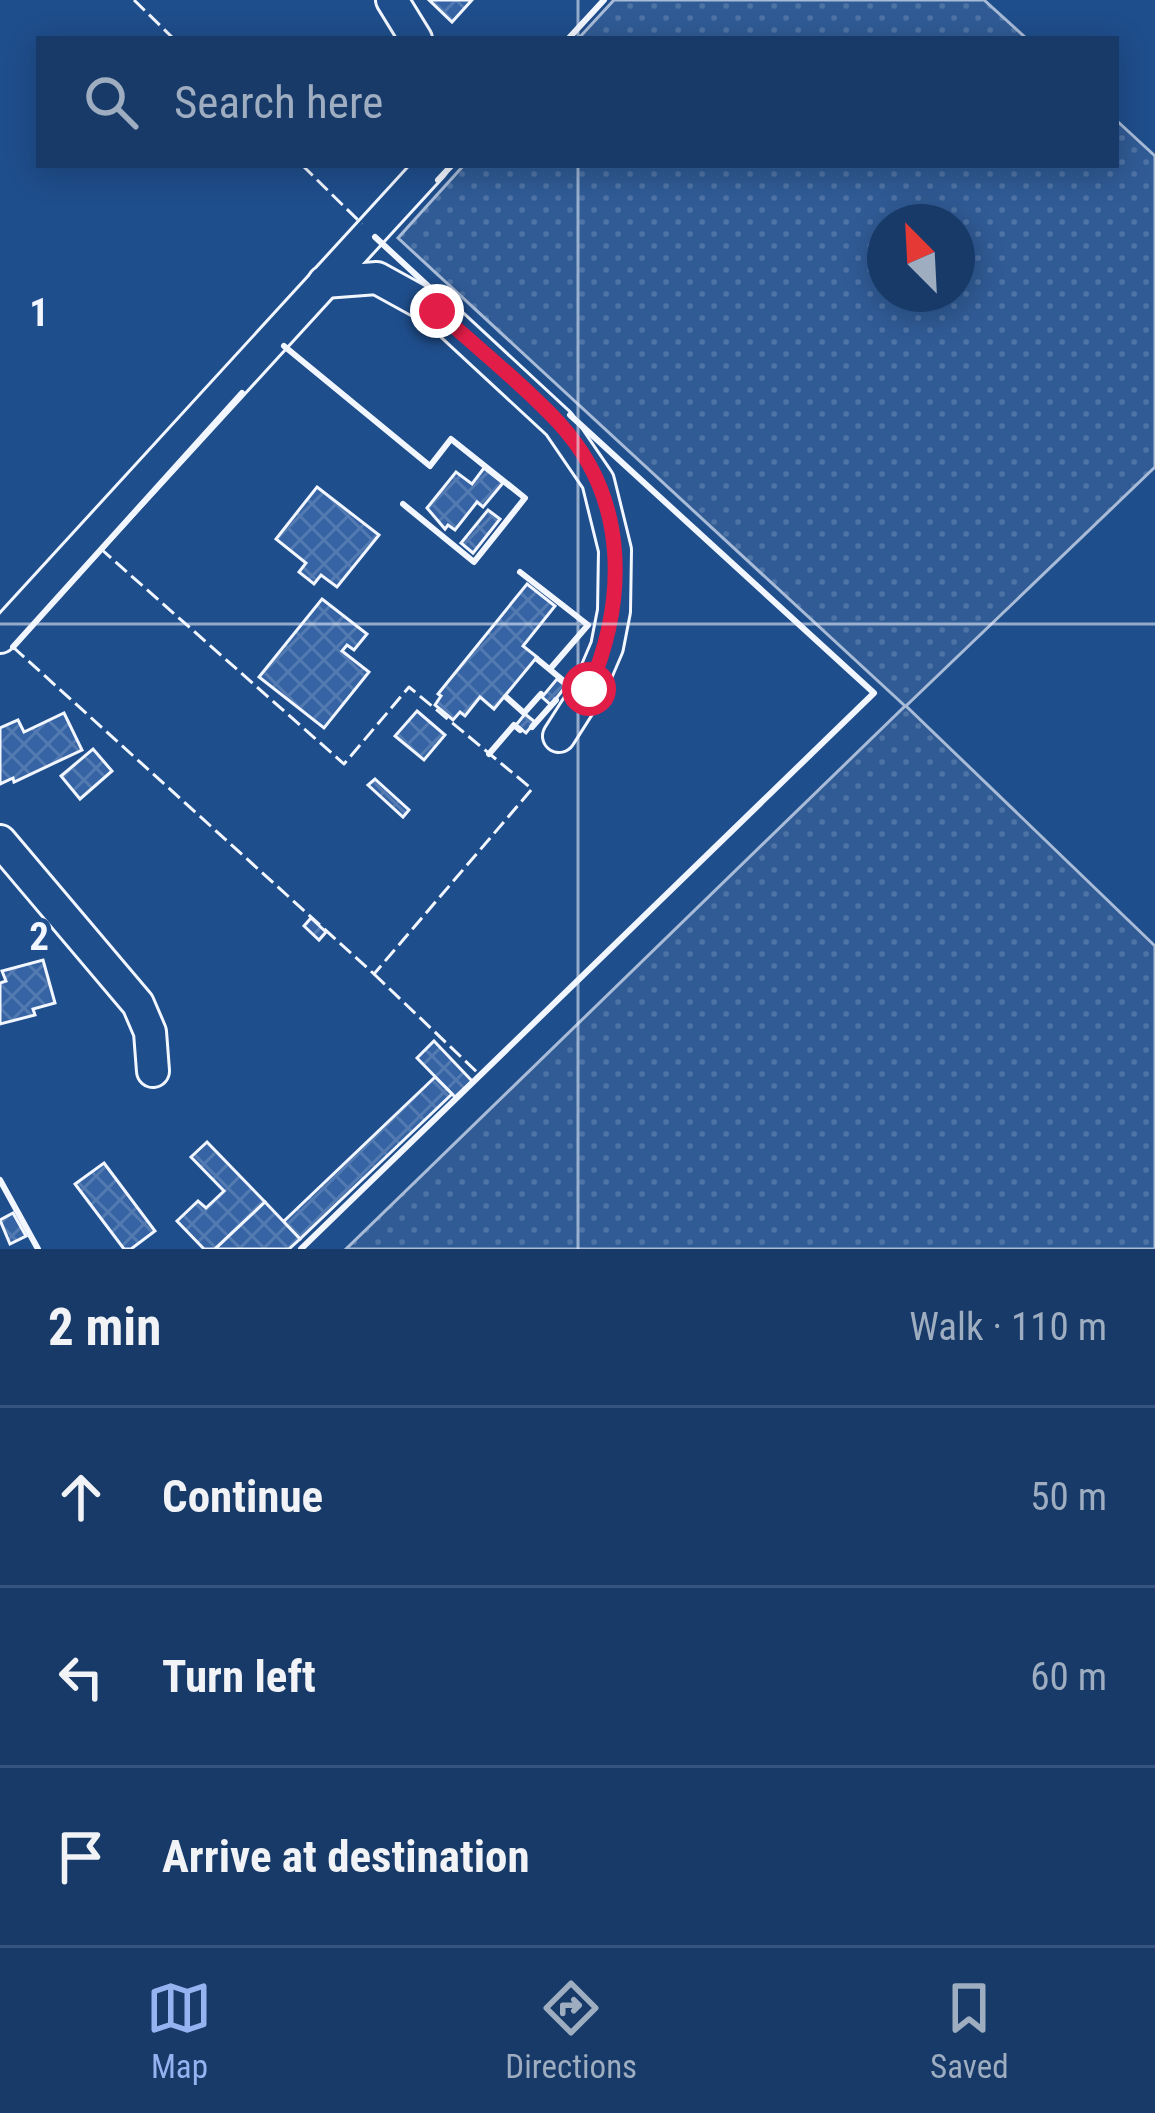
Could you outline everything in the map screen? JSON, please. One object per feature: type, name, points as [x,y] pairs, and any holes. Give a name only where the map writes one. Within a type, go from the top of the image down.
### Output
[{"type":"street","points":[[392,0],[414,36]]},
{"type":"street","points":[[0,637],[429,168]]},
{"type":"street","points":[[324,282],[377,278],[437,311],[559,424],[598,481],[615,550],[614,610],[607,647],[589,689],[560,736]]},
{"type":"street","points":[[0,841],[139,1004],[150,1032],[153,1071]]},
{"type":"shaded area","points":[[614,0],[984,0],[1024,36],[581,36]]},
{"type":"shaded area","points":[[1119,123],[1155,156],[1155,467],[906,706],[1155,946],[1155,1249],[346,1249],[905,706],[398,238],[461,168],[1119,168]]},
{"type":"building","points":[[429,0],[472,0],[452,22]]},
{"type":"building","points":[[484,468],[503,483],[483,507],[477,502],[455,530],[448,525],[445,529],[427,508],[456,472],[472,484]]},
{"type":"building","points":[[317,487],[379,535],[337,587],[321,575],[314,584],[299,572],[306,563],[276,539]]},
{"type":"building","points":[[488,510],[500,519],[473,553],[461,543]]},
{"type":"building","points":[[527,584],[555,606],[523,646],[537,657],[494,709],[480,697],[465,716],[460,712],[453,720],[435,705],[438,694]]},
{"type":"building","points":[[322,599],[367,634],[354,650],[347,645],[342,651],[369,672],[324,728],[259,677]]},
{"type":"building","points":[[557,679],[566,686],[551,705],[542,697]]},
{"type":"building","points":[[417,711],[445,735],[424,760],[395,736]]},
{"type":"building","points":[[64,713],[82,750],[0,784],[0,728],[18,720],[24,732]]},
{"type":"building","points":[[525,714],[535,722],[526,733],[516,725]]},
{"type":"building","points":[[93,749],[112,771],[80,799],[61,776]]},
{"type":"building","points":[[375,779],[409,810],[403,817],[368,785]]},
{"type":"building","points":[[311,918],[326,932],[319,940],[304,926]]},
{"type":"building","points":[[43,960],[55,1003],[33,1009],[35,1015],[0,1024],[0,983],[6,981],[2,971]]},
{"type":"building","points":[[434,1041],[472,1081],[455,1097],[417,1058]]},
{"type":"building","points":[[435,1077],[452,1094],[300,1239],[283,1222]]},
{"type":"building","points":[[207,1142],[265,1202],[215,1249],[204,1249],[177,1221],[198,1201],[206,1208],[224,1191],[191,1157]]},
{"type":"building","points":[[104,1163],[155,1231],[131,1249],[124,1249],[75,1184]]},
{"type":"building","points":[[265,1202],[300,1239],[289,1249],[215,1249]]},
{"type":"building","points":[[13,1213],[26,1236],[10,1244],[0,1220]]},
{"type":"fence","points":[[134,0],[171,36]]},
{"type":"fence","points":[[305,168],[362,224]]},
{"type":"fence","points":[[13,647],[374,974],[532,789],[409,687],[344,764],[101,549]]},
{"type":"fence","points":[[374,974],[480,1075]]},
{"type":"wall","points":[[571,36],[604,0]]},
{"type":"wall","points":[[438,180],[449,168]]},
{"type":"wall","points":[[375,237],[441,298]]},
{"type":"wall","points":[[284,346],[430,466],[451,439],[525,498],[474,562],[403,504]]},
{"type":"wall","points":[[13,647],[242,393]]},
{"type":"wall","points":[[301,1249],[874,693],[570,415]]},
{"type":"wall","points":[[520,572],[588,625],[550,669]]},
{"type":"wall","points":[[537,659],[565,682]]},
{"type":"wall","points":[[506,697],[524,713],[541,694]]},
{"type":"wall","points":[[532,727],[556,700]]},
{"type":"wall","points":[[489,754],[514,725],[520,730]]},
{"type":"wall","points":[[0,1180],[38,1249]]},
{"type":"route","points":[[437,311],[559,424],[598,481],[610,520],[617,577],[607,647],[589,689]]}]
